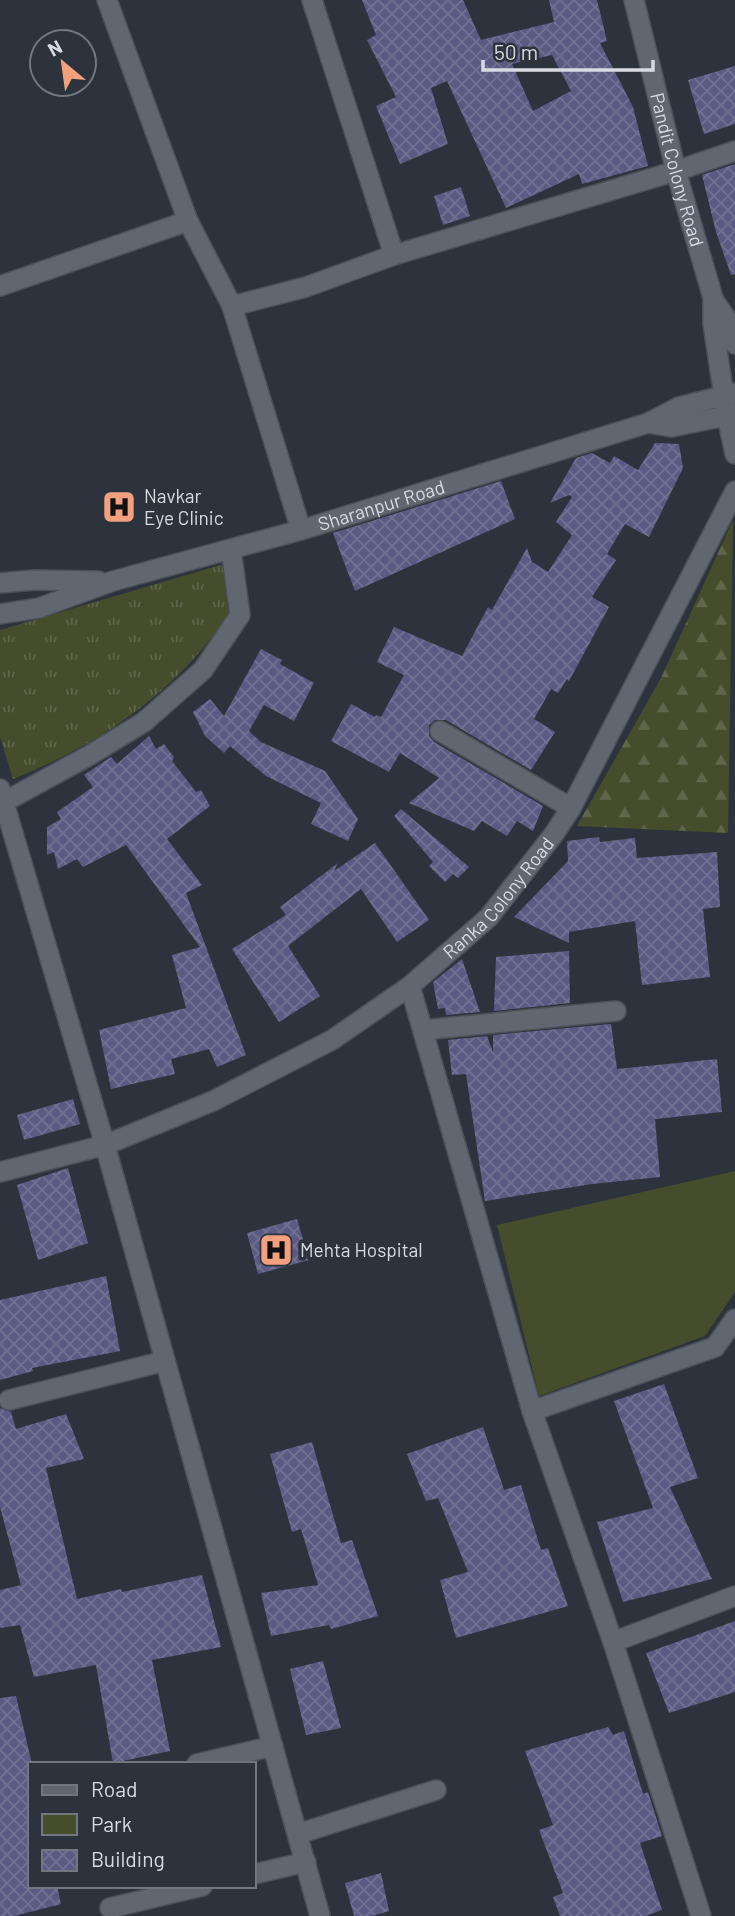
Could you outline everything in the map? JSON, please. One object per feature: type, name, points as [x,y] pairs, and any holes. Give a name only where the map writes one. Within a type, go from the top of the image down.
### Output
[{"type":"street","points":[[107,0],[188,221],[232,306],[301,530]]},
{"type":"street","points":[[312,0],[394,255]]},
{"type":"street","name":"Pandit Colony Road","points":[[634,0],[676,170],[713,298],[713,324],[730,394],[731,415]]},
{"type":"street","points":[[232,306],[306,287],[394,255],[735,150]]},
{"type":"street","points":[[0,286],[188,221]]},
{"type":"street","name":"Pandit Colony Road","points":[[713,298],[728,321],[735,344]]},
{"type":"street","name":"Sharanpur Road","points":[[0,614],[39,608],[113,581],[301,530],[648,423],[680,407],[730,394]]},
{"type":"street","points":[[731,415],[735,454]]},
{"type":"street","name":"Sharanpur Road","points":[[648,423],[671,427],[731,415]]},
{"type":"street","name":"Ranka Colony Road","points":[[0,1172],[105,1145],[213,1101],[332,1040],[410,986],[489,917],[571,808],[735,491]]},
{"type":"street","points":[[230,550],[240,615],[203,670],[144,722],[90,755],[2,796],[105,1145],[320,1916]]},
{"type":"street","name":"Sharanpur Road","points":[[0,583],[34,580],[113,581]]},
{"type":"street","points":[[440,731],[571,808]]},
{"type":"street","points":[[410,986],[532,1411],[613,1642],[701,1916]]},
{"type":"street","points":[[423,1030],[615,1011]]},
{"type":"street","points":[[532,1411],[715,1347],[735,1319]]},
{"type":"street","points":[[9,1400],[165,1361]]},
{"type":"street","points":[[613,1642],[735,1596]]},
{"type":"street","points":[[205,1762],[273,1746]]},
{"type":"street","points":[[298,1834],[436,1790]]},
{"type":"street","points":[[256,1874],[306,1862]]},
{"type":"street","points":[[110,1908],[194,1888]]},
{"type":"green space","points":[[733,520],[728,833],[577,826],[661,678]]},
{"type":"green space","points":[[224,564],[231,610],[211,639],[188,665],[162,690],[106,732],[76,750],[13,779],[0,737],[0,630]]},
{"type":"green space","points":[[735,1171],[735,1292],[705,1336],[539,1396],[497,1225]]},
{"type":"building","points":[[362,0],[463,0],[481,40],[554,22],[549,0],[597,0],[607,41],[600,43],[633,107],[648,166],[582,184],[579,174],[506,208],[447,81],[431,88],[448,144],[400,164],[376,106],[396,97],[367,40],[376,35]],"holes":[[[552,55],[571,91],[533,111],[512,64]]]},
{"type":"building","points":[[735,66],[735,124],[704,134],[688,80]]},
{"type":"building","points":[[735,164],[735,274],[731,275],[716,232],[702,175]]},
{"type":"building","points":[[461,187],[470,216],[443,225],[434,196]]},
{"type":"building","points":[[655,443],[679,444],[683,468],[649,537],[625,524],[607,554],[616,560],[592,597],[609,607],[569,681],[567,679],[558,693],[551,689],[534,719],[555,732],[531,770],[446,720],[435,720],[429,725],[429,736],[434,742],[543,806],[533,831],[517,821],[507,836],[482,821],[474,831],[409,803],[439,778],[400,753],[389,772],[331,741],[351,704],[375,717],[381,717],[404,675],[377,662],[394,627],[462,656],[488,607],[492,610],[527,548],[532,562],[548,572],[572,535],[556,522],[572,497],[569,495],[550,503],[576,458],[592,453],[610,463],[614,456],[638,470]]},
{"type":"building","points":[[501,481],[515,519],[355,591],[333,533]]},
{"type":"building","points":[[261,649],[282,660],[280,664],[314,683],[294,721],[264,705],[249,731],[261,742],[325,771],[358,819],[348,841],[311,824],[321,803],[266,776],[230,746],[224,753],[205,736],[193,712],[210,699],[224,716]]},
{"type":"building","points":[[149,736],[156,749],[164,744],[174,757],[172,761],[196,792],[201,790],[210,806],[167,839],[202,885],[186,893],[246,1055],[217,1067],[209,1049],[171,1059],[175,1074],[111,1089],[99,1030],[186,1008],[172,955],[200,947],[126,845],[83,867],[77,859],[58,869],[54,852],[47,855],[47,827],[61,819],[57,812],[93,787],[84,775],[111,757],[117,764]]},
{"type":"building","points":[[401,809],[469,867],[458,878],[453,874],[445,882],[429,866],[433,862],[394,816]]},
{"type":"building","points":[[599,837],[600,842],[635,838],[637,858],[717,852],[720,907],[703,909],[710,977],[642,985],[635,921],[569,932],[569,943],[514,917],[568,861],[567,841]]},
{"type":"building","points":[[375,843],[429,920],[397,942],[361,889],[288,946],[320,996],[279,1022],[232,949],[286,915],[280,907],[338,863],[334,871]]},
{"type":"building","points":[[569,951],[570,1003],[494,1011],[496,957]]},
{"type":"building","points":[[462,959],[480,1012],[446,1015],[445,1008],[438,1009],[433,982]]},
{"type":"building","points":[[611,1024],[617,1069],[717,1059],[722,1112],[655,1119],[660,1177],[592,1184],[485,1201],[466,1074],[452,1075],[448,1040],[487,1036],[493,1052],[493,1035]]},
{"type":"building","points":[[73,1099],[80,1124],[24,1140],[17,1115]]},
{"type":"building","points":[[68,1168],[88,1243],[38,1260],[17,1185]]},
{"type":"building","points":[[297,1219],[309,1260],[258,1274],[247,1233]]},
{"type":"building","points":[[106,1276],[120,1351],[32,1368],[33,1371],[0,1380],[0,1300]]},
{"type":"building","points":[[664,1384],[698,1478],[670,1487],[712,1579],[623,1602],[597,1522],[653,1508],[614,1401]]},
{"type":"building","points":[[0,1408],[11,1412],[16,1429],[66,1414],[84,1459],[46,1468],[77,1599],[202,1575],[221,1647],[152,1660],[170,1751],[113,1762],[96,1665],[34,1677],[20,1625],[0,1628],[0,1590],[21,1585],[0,1507]]},
{"type":"building","points":[[483,1427],[504,1490],[521,1485],[541,1550],[548,1548],[568,1606],[456,1638],[440,1580],[468,1572],[438,1498],[426,1501],[407,1454]]},
{"type":"building","points":[[312,1442],[341,1543],[352,1540],[378,1616],[331,1629],[329,1625],[271,1636],[261,1593],[318,1585],[301,1529],[292,1532],[270,1454]]},
{"type":"building","points":[[735,1621],[735,1692],[669,1713],[646,1653]]},
{"type":"building","points":[[323,1661],[341,1728],[306,1735],[290,1669]]},
{"type":"building","points":[[16,1696],[32,1762],[28,1762],[28,1888],[57,1888],[61,1904],[14,1916],[0,1916],[0,1698]]},
{"type":"building","points":[[608,1727],[613,1735],[624,1731],[643,1794],[648,1792],[662,1836],[640,1843],[662,1910],[645,1916],[560,1916],[553,1897],[563,1893],[539,1830],[553,1825],[525,1751]]},
{"type":"building","points":[[381,1873],[389,1911],[372,1916],[354,1916],[345,1883]]},
{"type":"place","name":"Navkar Eye Clinic","points":[[119,507]]},
{"type":"place","name":"Mehta Hospital","points":[[276,1250]]}]
